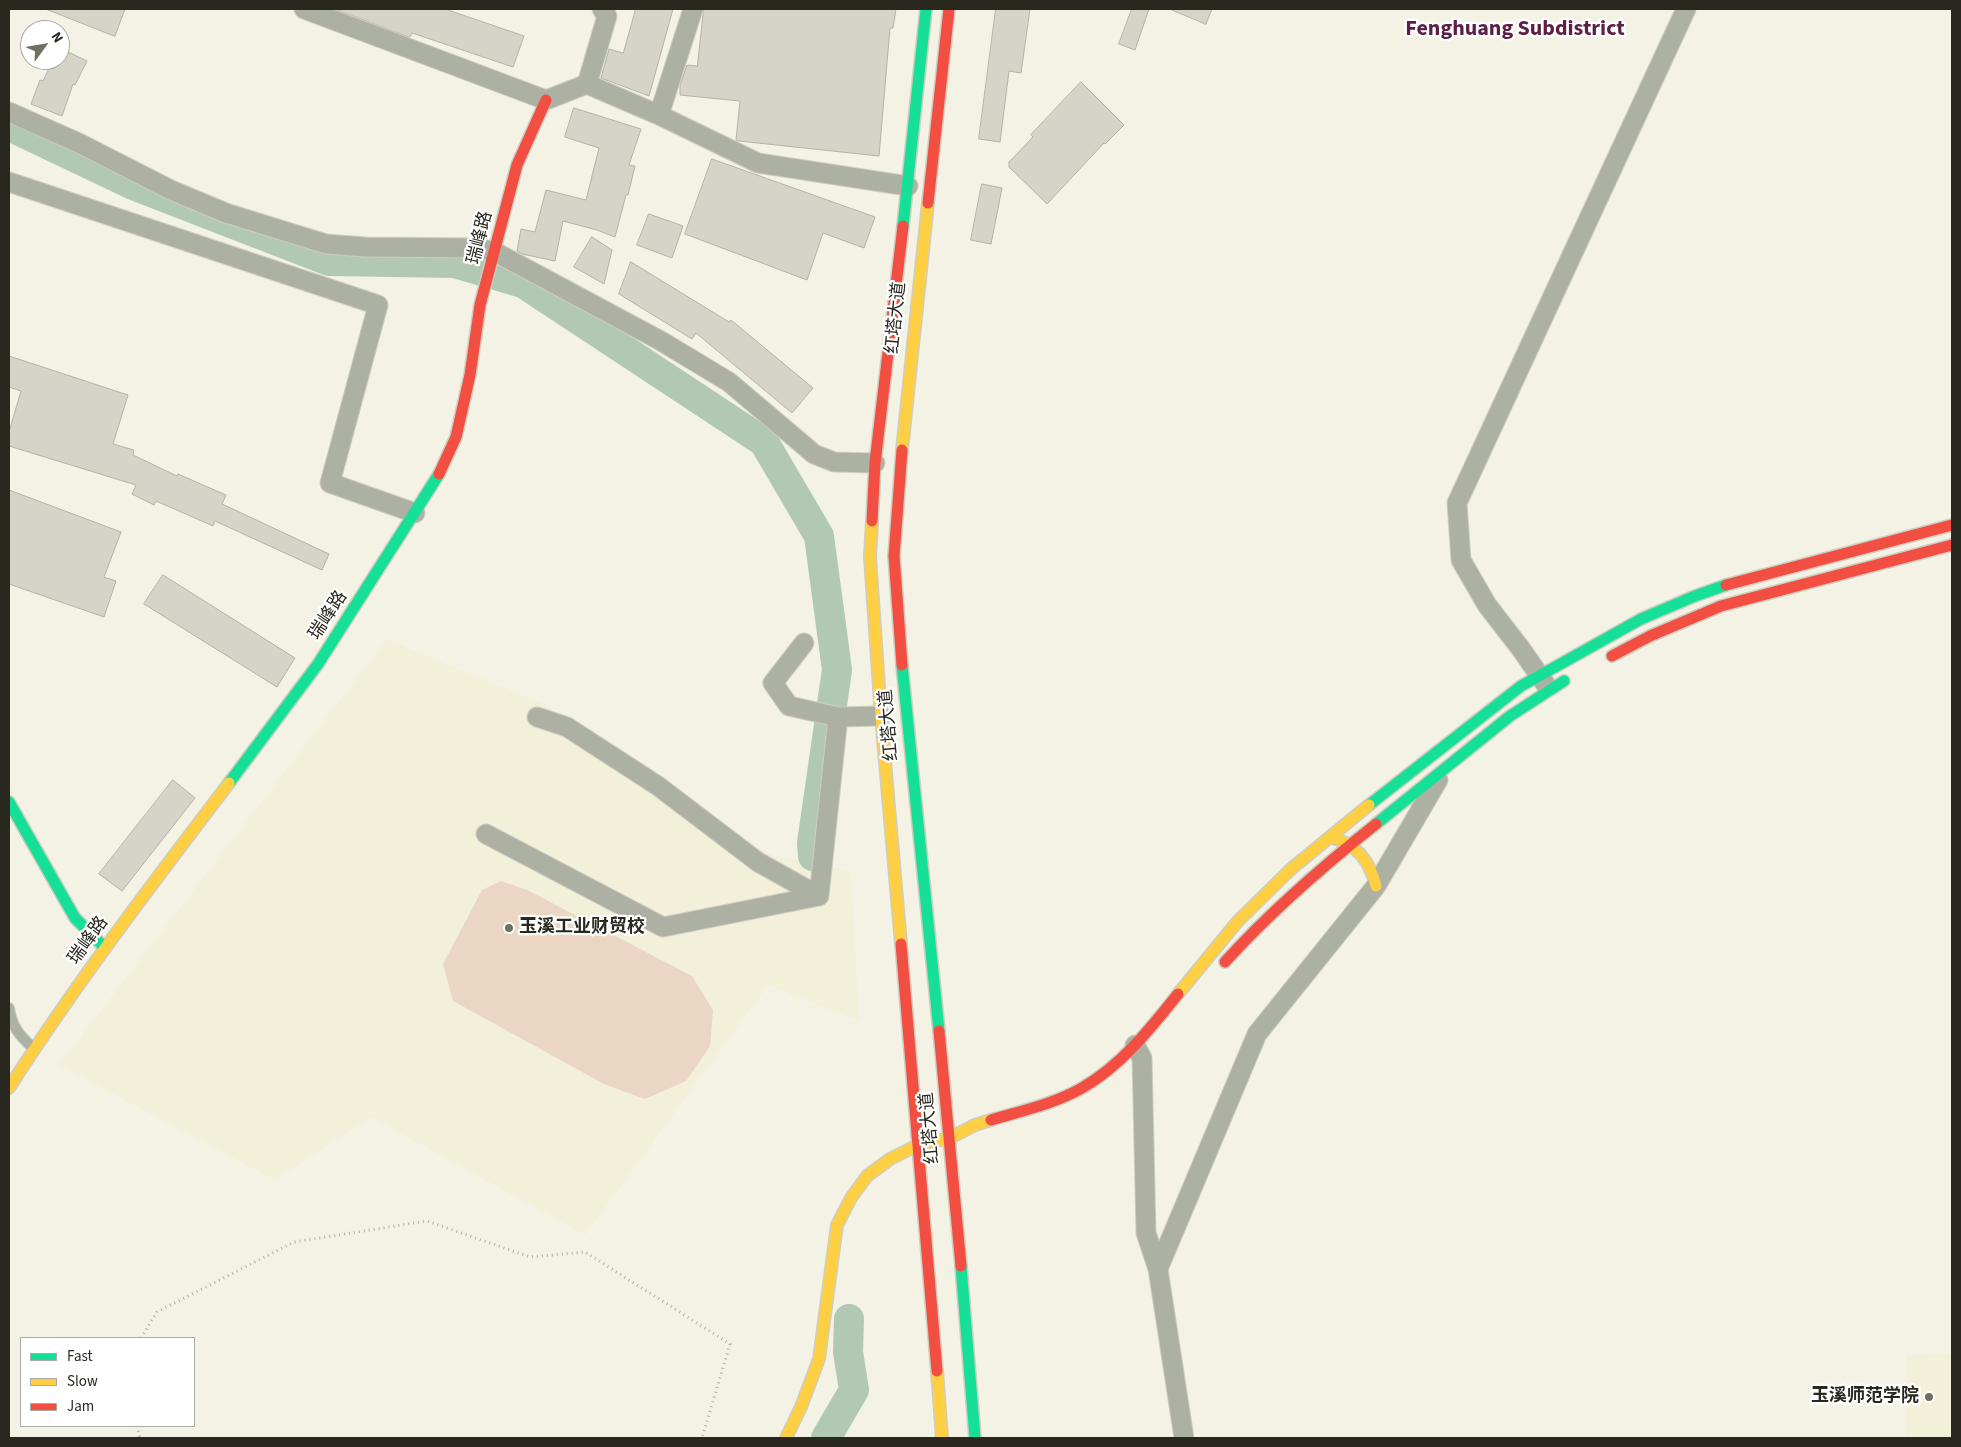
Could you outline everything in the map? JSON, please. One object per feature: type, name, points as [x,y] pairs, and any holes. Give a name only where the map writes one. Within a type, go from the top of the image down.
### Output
[{"type":"street","points":[[304,9],[546,100],[587,84],[659,115],[758,163],[908,186]]},
{"type":"street","points":[[587,84],[607,16],[602,9]]},
{"type":"street","points":[[659,115],[692,9]]},
{"type":"street","name":"红塔大道","points":[[926,9],[908,186],[874,463],[870,557],[881,716],[942,1438]]},
{"type":"street","name":"红塔大道","points":[[949,9],[900,464],[894,556],[906,712],[950,1138],[975,1438]]},
{"type":"street","points":[[1544,683],[1487,605],[1460,560],[1457,503],[1686,9]]},
{"type":"street","name":"瑞峰路","points":[[9,1088],[105,948],[318,664],[439,475],[456,437],[470,375],[480,305],[517,165],[546,100]]},
{"type":"street","points":[[9,112],[79,143],[171,190],[217,209],[326,244],[365,247],[478,248],[661,341],[729,382],[814,454],[834,462],[874,463]]},
{"type":"street","points":[[9,182],[378,304],[330,483],[415,513]]},
{"type":"street","points":[[1216,973],[1254,931],[1304,883],[1349,844],[1443,771],[1508,717],[1544,683],[1641,619],[1715,589],[1952,525]]},
{"type":"street","points":[[1599,663],[1650,636],[1721,606],[1952,544]]},
{"type":"street","points":[[804,643],[772,683],[789,706],[830,715],[881,716]]},
{"type":"street","points":[[786,1438],[802,1407],[819,1359],[837,1225],[850,1198],[867,1176],[890,1159],[918,1145],[950,1138],[975,1125],[1051,1102],[1080,1089],[1139,1055],[1238,921],[1328,837],[1521,686],[1574,676]]},
{"type":"street","points":[[819,896],[830,715]]},
{"type":"street","points":[[537,716],[567,727],[575,732],[658,786],[758,862],[819,896]]},
{"type":"street","points":[[1158,1269],[1257,1034],[1376,886],[1443,771]]},
{"type":"street","points":[[9,802],[75,918],[105,948]]},
{"type":"street","points":[[486,834],[663,927],[819,896]]},
{"type":"street","points":[[1328,837],[1339,839],[1358,850],[1368,862],[1376,886]]},
{"type":"street","points":[[1139,1055],[1146,1233],[1158,1269],[1184,1438]]},
{"type":"street","points":[[950,1138],[969,1139]]},
{"type":"lane","points":[[9,1008],[17,1033],[34,1049]]},
{"type":"path","points":[[143,1337],[157,1312],[294,1242],[427,1221],[530,1257],[585,1252],[730,1344],[702,1438]]},
{"type":"shaded area","name":"玉溪工业财贸校","points":[[387,639],[548,706],[770,855],[851,871],[859,1021],[768,985],[585,1235],[371,1117],[275,1180],[59,1065]]},
{"type":"shaded area","points":[[501,881],[527,890],[692,976],[713,1010],[710,1046],[686,1081],[645,1099],[604,1084],[453,1001],[443,964],[482,890]]},
{"type":"shaded area","name":"玉溪师范学院","points":[[1952,1354],[1952,1438],[1905,1438],[1907,1355]]},
{"type":"building","points":[[46,9],[125,9],[115,36]]},
{"type":"building","points":[[335,9],[445,9],[524,36],[513,67],[412,33],[410,37]]},
{"type":"building","points":[[636,9],[673,9],[649,96],[601,78],[609,49],[623,53]]},
{"type":"building","points":[[704,9],[896,9],[893,28],[890,28],[879,156],[739,141],[736,140],[740,101],[680,95],[680,85],[687,65],[697,66]]},
{"type":"building","points":[[996,9],[1030,9],[1021,73],[1009,71],[1000,142],[979,139]]},
{"type":"building","points":[[1132,9],[1149,9],[1135,50],[1119,44]]},
{"type":"building","points":[[1170,9],[1212,9],[1206,24]]},
{"type":"building","points":[[70,53],[87,61],[75,85],[73,84],[62,116],[31,104],[40,80],[43,81],[48,70],[70,70]]},
{"type":"building","points":[[1081,82],[1124,125],[1104,143],[1047,204],[1009,167],[1009,162],[1033,137],[1031,135]]},
{"type":"building","points":[[574,108],[641,129],[629,165],[635,166],[615,237],[563,221],[555,261],[522,254],[517,251],[521,229],[535,232],[546,190],[586,200],[599,148],[565,137]]},
{"type":"building","points":[[712,159],[875,217],[864,248],[823,233],[807,280],[685,234]]},
{"type":"building","points":[[982,184],[1002,188],[991,244],[971,240]]},
{"type":"building","points":[[649,214],[683,226],[672,258],[637,245]]},
{"type":"building","points":[[592,237],[612,250],[604,284],[574,267]]},
{"type":"building","points":[[631,262],[729,322],[731,320],[813,388],[792,413],[696,333],[692,339],[619,294]]},
{"type":"building","points":[[9,356],[128,395],[113,444],[134,450],[133,455],[177,476],[178,474],[226,495],[222,504],[329,554],[322,570],[215,521],[213,526],[156,501],[154,505],[132,494],[136,485],[9,446],[9,432],[21,391],[9,387]]},
{"type":"building","points":[[9,490],[121,532],[104,577],[116,581],[104,617],[9,584]]},
{"type":"building","points":[[163,575],[295,658],[277,687],[144,604]]},
{"type":"building","points":[[173,780],[195,798],[122,891],[99,874]]},
{"type":"waterway","points":[[9,126],[133,185],[329,261],[455,263],[523,283],[764,442],[819,536],[837,670],[812,843],[813,856]]},
{"type":"waterway","points":[[826,1438],[854,1390],[848,1352],[849,1319]]},
{"type":"traffic: fast","points":[[903,226],[926,9]]},
{"type":"traffic: fast","points":[[229,783],[318,664],[439,474]]},
{"type":"traffic: fast","points":[[1369,805],[1521,686],[1641,619],[1726,585]]},
{"type":"traffic: fast","points":[[902,665],[939,1031]]},
{"type":"traffic: fast","points":[[1376,824],[1510,716],[1564,681]]},
{"type":"traffic: fast","points":[[9,802],[75,918],[105,948]]},
{"type":"traffic: fast","points":[[961,1266],[975,1438]]},
{"type":"traffic: slow","points":[[902,450],[928,203]]},
{"type":"traffic: slow","points":[[872,521],[870,557],[881,716],[901,944]]},
{"type":"traffic: slow","points":[[9,1088],[88,971],[229,783]]},
{"type":"traffic: slow","points":[[1178,994],[1238,921],[1291,869],[1369,805]]},
{"type":"traffic: slow","points":[[1333,838],[1349,845],[1362,856],[1370,869],[1376,886]]},
{"type":"traffic: slow","points":[[786,1438],[801,1407],[819,1359],[837,1225],[851,1198],[867,1176],[890,1159],[918,1145],[950,1138],[975,1125],[991,1120]]},
{"type":"traffic: slow","points":[[937,1371],[942,1438]]},
{"type":"traffic: jam","points":[[928,203],[949,9]]},
{"type":"traffic: jam","points":[[439,474],[456,437],[470,375],[480,305],[517,165],[546,100]]},
{"type":"traffic: jam","points":[[872,521],[875,463],[903,226]]},
{"type":"traffic: jam","points":[[902,450],[894,556],[902,665]]},
{"type":"traffic: jam","points":[[1726,585],[1952,525]]},
{"type":"traffic: jam","points":[[1612,656],[1650,636],[1721,606],[1952,545]]},
{"type":"traffic: jam","points":[[1225,962],[1297,890],[1376,824]]},
{"type":"traffic: jam","points":[[901,944],[937,1371]]},
{"type":"traffic: jam","points":[[991,1120],[1037,1107],[1071,1094],[1096,1079],[1110,1069],[1134,1046],[1178,994]]},
{"type":"traffic: jam","points":[[939,1031],[961,1266]]},
{"type":"place","name":"玉溪工业财贸校","points":[[509,928]]},
{"type":"place","name":"玉溪师范学院","points":[[1929,1397]]},
{"type":"district","name":"Fenghuang Subdistrict","points":[[1515,30]]}]
